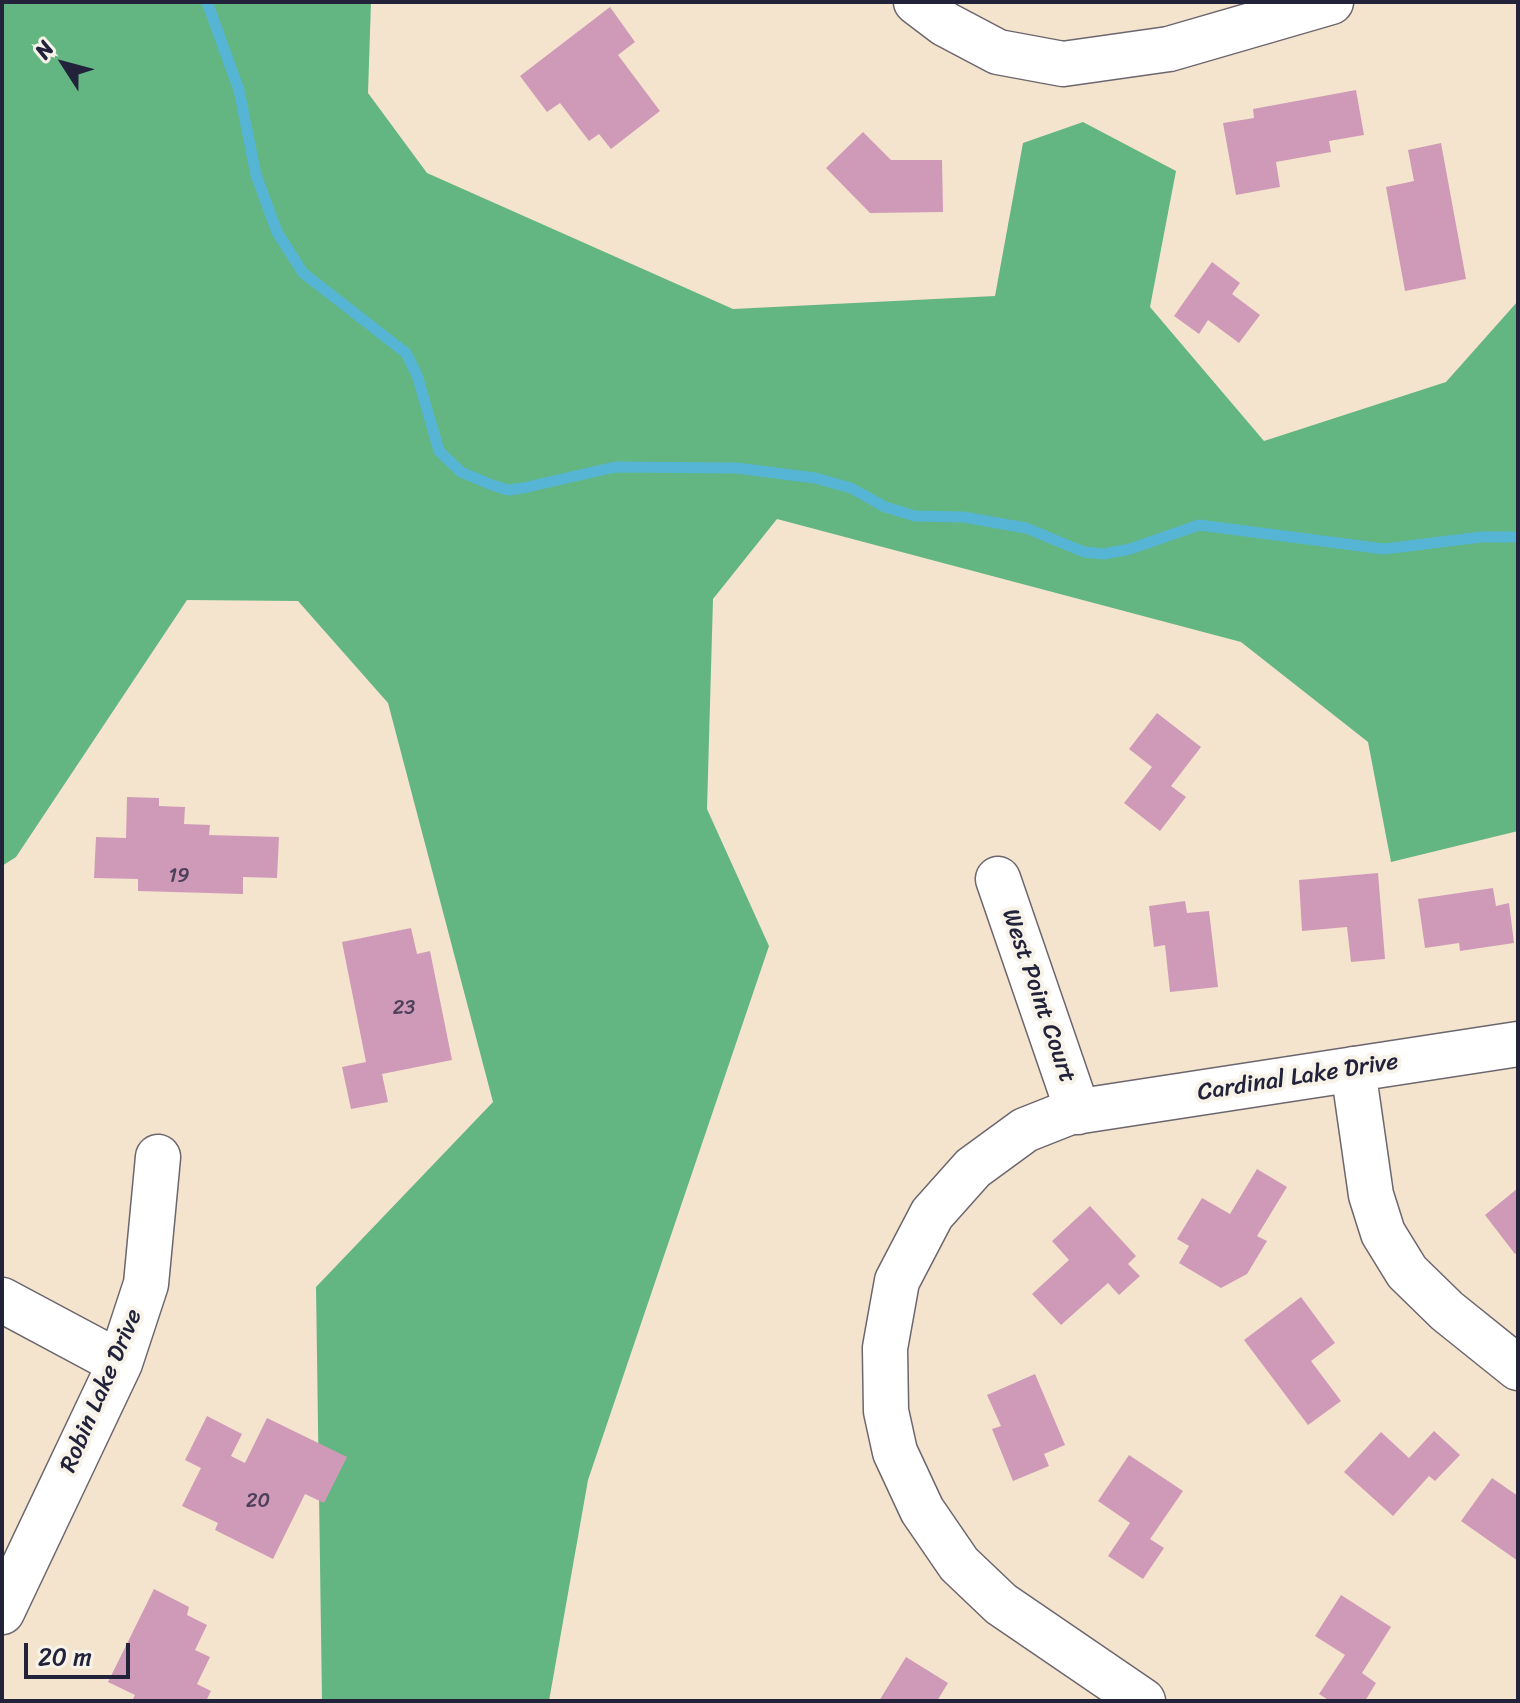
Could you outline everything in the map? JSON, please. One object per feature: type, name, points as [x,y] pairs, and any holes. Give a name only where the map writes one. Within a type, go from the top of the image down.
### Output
[{"type":"street","points":[[916,2],[945,24],[998,52],[1063,64],[1169,49],[1331,2]]},
{"type":"street","name":"West Point Court","points":[[998,879],[1078,1112]]},
{"type":"street","name":"Cardinal Lake Drive","points":[[1143,1701],[1001,1604],[959,1564],[922,1510],[895,1452],[886,1411],[885,1348],[897,1281],[932,1214],[973,1168],[1025,1130],[1078,1112],[1518,1044]]},
{"type":"street","points":[[1353,1069],[1371,1195],[1383,1233],[1407,1272],[1447,1311],[1518,1368]]},
{"type":"street","name":"Robin Lake Drive","points":[[2,1612],[120,1363],[146,1284],[158,1157]]},
{"type":"street","points":[[2,1300],[120,1363]]},
{"type":"green space","points":[[2,2],[371,2],[368,93],[427,173],[733,309],[995,296],[1023,143],[1083,122],[1176,171],[1150,307],[1264,441],[1446,382],[1518,301],[1518,831],[1391,862],[1368,742],[1241,642],[777,519],[713,599],[707,809],[769,946],[588,1480],[549,1701],[322,1701],[316,1287],[493,1102],[388,703],[298,601],[187,600],[16,857],[2,866]]},
{"type":"building","points":[[610,7],[635,42],[618,55],[660,111],[611,149],[599,134],[589,141],[560,103],[547,112],[520,76]]},
{"type":"building","points":[[1356,90],[1364,135],[1329,141],[1331,152],[1276,162],[1280,187],[1236,195],[1223,123],[1254,118],[1253,109]]},
{"type":"building","points":[[863,132],[891,160],[942,160],[943,212],[870,213],[826,168]]},
{"type":"building","points":[[1441,143],[1466,279],[1405,291],[1386,187],[1414,181],[1408,150]]},
{"type":"building","points":[[1212,262],[1240,283],[1232,294],[1260,315],[1239,343],[1208,320],[1199,334],[1174,316]]},
{"type":"building","points":[[1157,713],[1201,747],[1171,786],[1186,797],[1160,831],[1124,803],[1152,767],[1129,749]]},
{"type":"building","points":[[127,797],[159,798],[159,806],[185,807],[184,824],[210,825],[209,835],[279,837],[277,878],[243,877],[243,894],[138,891],[138,879],[94,878],[96,837],[126,838]]},
{"type":"building","points":[[1378,873],[1385,959],[1351,962],[1347,927],[1302,931],[1299,880]]},
{"type":"building","points":[[1493,888],[1496,906],[1509,903],[1514,943],[1460,951],[1459,943],[1425,948],[1418,899]]},
{"type":"building","points":[[1185,901],[1187,913],[1209,911],[1218,987],[1170,992],[1165,945],[1154,947],[1149,906]]},
{"type":"building","points":[[411,928],[417,954],[430,951],[452,1060],[382,1074],[388,1102],[351,1109],[342,1067],[366,1062],[342,942]]},
{"type":"building","points":[[1257,1169],[1287,1187],[1257,1236],[1267,1241],[1247,1274],[1221,1288],[1179,1263],[1189,1246],[1177,1239],[1202,1198],[1230,1214]]},
{"type":"building","points":[[1518,1188],[1518,1252],[1515,1254],[1485,1215]]},
{"type":"building","points":[[1090,1206],[1136,1256],[1128,1264],[1140,1276],[1119,1295],[1108,1283],[1061,1325],[1032,1294],[1069,1260],[1052,1241]]},
{"type":"building","points":[[1301,1297],[1335,1343],[1311,1361],[1341,1401],[1308,1425],[1244,1340]]},
{"type":"building","points":[[1035,1374],[1065,1445],[1044,1454],[1049,1466],[1013,1481],[992,1429],[1001,1426],[987,1395]]},
{"type":"building","points":[[207,1416],[242,1434],[231,1456],[245,1463],[267,1418],[347,1457],[324,1503],[305,1494],[273,1559],[215,1530],[218,1523],[182,1506],[201,1468],[185,1460]]},
{"type":"building","points":[[1434,1431],[1460,1455],[1435,1481],[1429,1476],[1393,1516],[1344,1472],[1381,1432],[1409,1458]]},
{"type":"building","points":[[1129,1455],[1183,1491],[1150,1539],[1164,1548],[1143,1579],[1108,1556],[1130,1523],[1098,1501]]},
{"type":"building","points":[[1492,1478],[1518,1496],[1518,1561],[1461,1521]]},
{"type":"building","points":[[154,1589],[189,1607],[187,1615],[207,1625],[195,1650],[210,1657],[197,1684],[211,1691],[206,1701],[132,1701],[135,1695],[108,1682]]},
{"type":"building","points":[[1341,1595],[1391,1627],[1362,1673],[1376,1683],[1365,1701],[1330,1701],[1319,1694],[1345,1655],[1315,1636]]},
{"type":"building","points":[[906,1657],[948,1683],[937,1701],[879,1701]]},
{"type":"waterway","points":[[207,2],[239,90],[256,175],[277,232],[303,273],[406,353],[417,375],[439,451],[461,472],[492,485],[508,490],[523,488],[615,467],[736,468],[815,478],[851,488],[885,507],[915,516],[963,517],[1026,528],[1084,552],[1104,554],[1130,549],[1199,525],[1384,549],[1481,537],[1518,537]]}]
